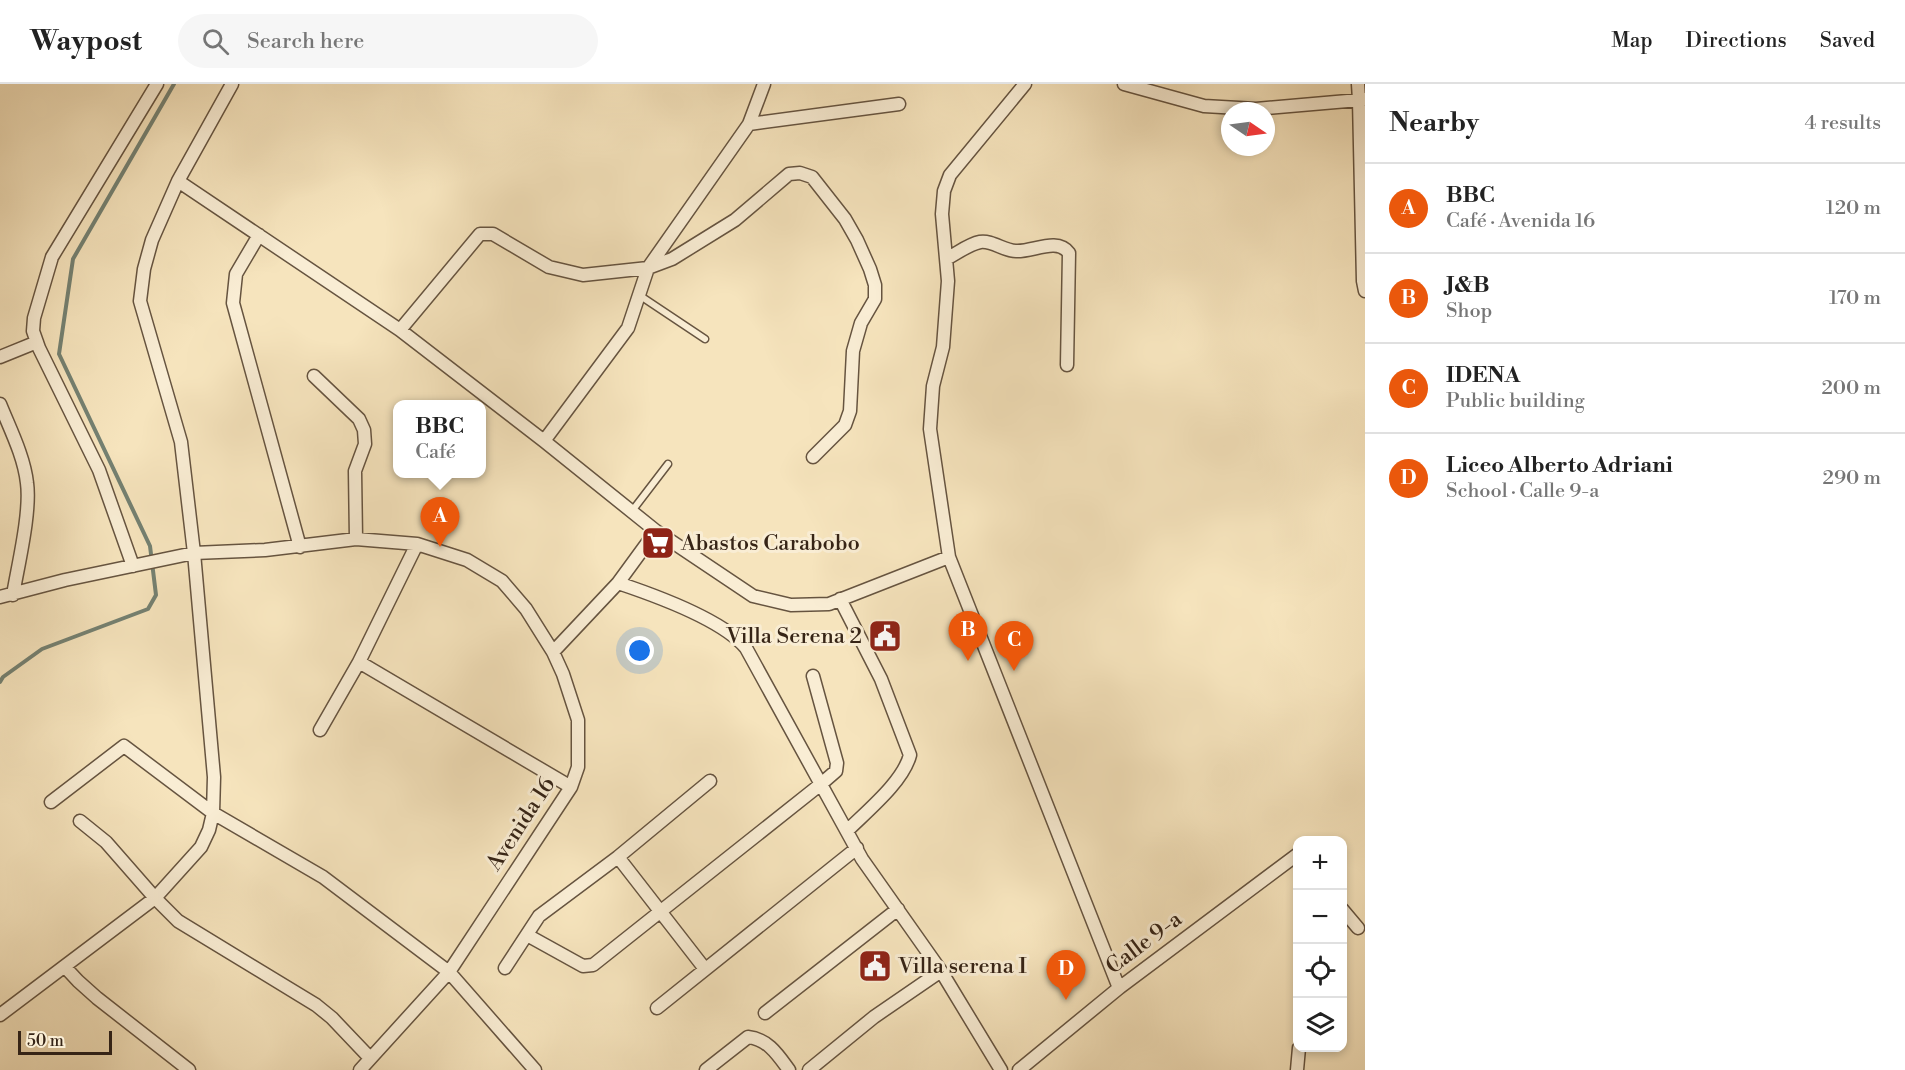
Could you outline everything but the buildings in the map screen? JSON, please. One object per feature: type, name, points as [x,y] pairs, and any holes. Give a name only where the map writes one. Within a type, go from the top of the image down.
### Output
[{"type":"street","points":[[0,404],[21,457],[27,485],[26,512],[6,596],[65,580],[133,566],[99,470],[33,331],[34,318],[52,257],[158,84]]},
{"type":"street","points":[[0,1015],[155,898],[201,847],[209,830],[213,813],[214,777],[194,553],[181,442],[140,301],[144,269],[152,240],[178,181],[232,84]]},
{"type":"street","points":[[544,441],[628,328],[648,268],[748,124],[764,84]]},
{"type":"street","points":[[1025,84],[950,175],[944,191],[942,214],[948,281],[943,346],[932,396],[930,429],[949,556],[1119,988]]},
{"type":"street","points":[[1124,84],[1204,106],[1256,109],[1362,100]]},
{"type":"street","points":[[1358,84],[1362,100],[1365,291]]},
{"type":"street","points":[[748,124],[899,104]]},
{"type":"street","points":[[400,330],[480,234],[493,234],[549,267],[583,275],[648,268],[672,259],[735,220],[789,174],[800,173],[812,177],[845,219],[866,260],[875,285],[875,299],[861,323],[853,351],[850,411],[845,425],[813,457]]},
{"type":"street","points":[[178,181],[400,330],[656,531],[753,596],[791,605],[829,604],[949,556]]},
{"type":"street","points":[[259,235],[236,274],[233,303],[300,547]]},
{"type":"street","points":[[946,259],[979,242],[990,243],[1017,252],[1058,245],[1064,247],[1069,253],[1067,365]]},
{"type":"street","points":[[0,357],[37,342]]},
{"type":"street","points":[[314,376],[359,418],[364,430],[365,444],[355,471],[356,539]]},
{"type":"street","points":[[553,652],[618,583],[656,531]]},
{"type":"street","name":"Avenida 16","points":[[133,566],[194,553],[300,547],[356,539],[417,544],[467,560],[502,581],[526,609],[553,652],[563,674],[578,720],[578,767],[571,787],[449,972],[360,1070]]},
{"type":"street","points":[[320,730],[359,662],[417,544]]},
{"type":"street","points":[[618,583],[681,607],[737,637],[746,648],[857,848],[941,971],[1001,1070]]},
{"type":"street","points":[[840,599],[881,679],[910,755],[908,764],[899,778],[847,831]]},
{"type":"street","points":[[359,662],[571,787]]},
{"type":"street","points":[[527,935],[583,966],[593,965],[836,771],[837,763],[813,676]]},
{"type":"street","points":[[51,802],[124,746],[213,813],[323,877],[449,972],[535,1070]]},
{"type":"street","points":[[505,968],[539,916],[618,857],[710,782]]},
{"type":"street","points":[[80,820],[106,842],[178,921],[316,1005],[332,1018],[370,1058]]},
{"type":"street","points":[[657,1008],[857,848]]},
{"type":"street","points":[[618,857],[705,969]]},
{"type":"street","name":"Calle 9-a","points":[[1019,1070],[1119,988],[1293,858]]},
{"type":"street","points":[[765,1013],[897,909]]},
{"type":"street","points":[[1347,915],[1358,928]]},
{"type":"street","points":[[65,967],[97,998],[189,1070]]},
{"type":"street","points":[[809,1070],[874,1017],[941,971]]},
{"type":"street","points":[[706,1070],[748,1037],[761,1038],[774,1050],[789,1070]]},
{"type":"street","points":[[1297,1070],[1299,1052]]},
{"type":"lane","points":[[638,295],[705,339]]},
{"type":"lane","points":[[632,512],[668,464]]},
{"type":"waterway","points":[[0,682],[3,677],[42,649],[148,609],[156,595],[150,546],[59,354],[73,259],[174,84]]},
{"type":"place","name":"Abastos Carabobo","points":[[658,543]]},
{"type":"place","name":"BBC","points":[[440,547]]},
{"type":"place","name":"Villa Serena 2","points":[[885,636]]},
{"type":"place","name":"J&B","points":[[968,661]]},
{"type":"place","name":"IDENA","points":[[1014,671]]},
{"type":"place","name":"Villa serena I","points":[[875,966]]},
{"type":"place","name":"Liceo Alberto Adriani","points":[[1066,1000]]}]
